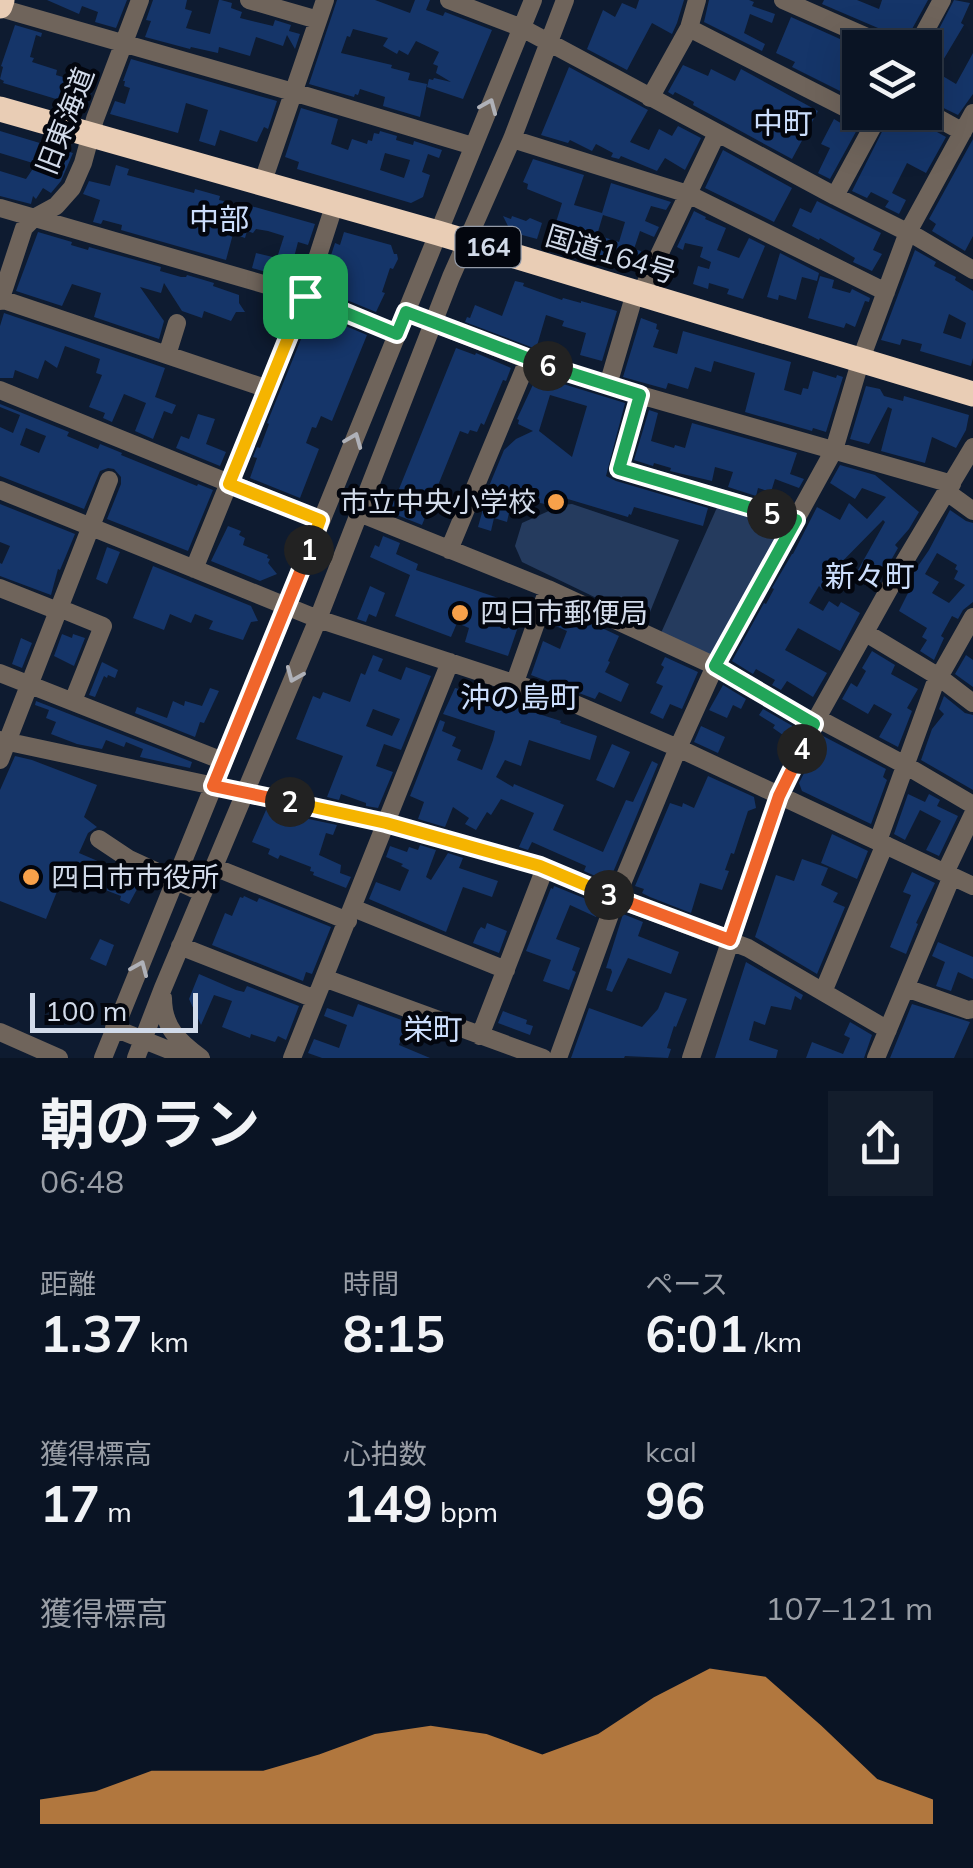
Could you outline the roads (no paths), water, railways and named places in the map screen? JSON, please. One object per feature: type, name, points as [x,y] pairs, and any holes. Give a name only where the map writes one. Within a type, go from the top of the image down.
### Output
[{"type":"highway","name":"国道164号","points":[[0,109],[438,232],[973,394]]},
{"type":"street","name":"旧東海道","points":[[0,300],[24,228],[56,206],[72,188],[140,0]]},
{"type":"street","points":[[249,0],[318,20]]},
{"type":"street","points":[[262,184],[325,0]]},
{"type":"street","points":[[449,0],[522,28],[973,270]]},
{"type":"street","points":[[103,1058],[534,0]]},
{"type":"street","points":[[139,1049],[318,619],[565,0]]},
{"type":"street","points":[[650,98],[689,28],[697,0]]},
{"type":"street","points":[[783,0],[851,30]]},
{"type":"street","points":[[926,30],[942,0]]},
{"type":"street","points":[[1,4],[123,44],[472,146]]},
{"type":"street","points":[[689,28],[842,101]]},
{"type":"street","points":[[558,1058],[616,898],[678,748],[715,666],[834,450],[861,358],[908,232],[973,114]]},
{"type":"street","points":[[942,121],[962,132]]},
{"type":"street","points":[[834,196],[871,130]]},
{"type":"street","points":[[608,385],[638,294],[716,132]]},
{"type":"street","points":[[512,139],[688,194],[886,292]]},
{"type":"street","points":[[194,568],[305,296],[335,203]]},
{"type":"street","points":[[0,208],[305,296],[397,334]]},
{"type":"street","points":[[0,300],[268,389]]},
{"type":"street","points":[[406,312],[528,360],[949,488],[973,511]]},
{"type":"street","points":[[168,355],[177,322]]},
{"type":"street","points":[[449,550],[528,360]]},
{"type":"street","points":[[0,390],[229,484],[323,514],[358,517],[548,589],[715,666],[906,765],[973,805]]},
{"type":"street","points":[[640,395],[619,469],[796,520]]},
{"type":"street","points":[[691,1058],[779,796],[902,564],[973,447]]},
{"type":"street","points":[[0,760],[4,740],[110,480]]},
{"type":"street","points":[[0,490],[318,619],[568,700],[973,886]]},
{"type":"street","points":[[0,588],[103,626],[73,701]]},
{"type":"street","points":[[515,682],[548,589]]},
{"type":"street","points":[[823,992],[939,678],[973,616]]},
{"type":"street","points":[[866,633],[973,704]]},
{"type":"street","points":[[292,1058],[450,662]]},
{"type":"street","points":[[0,673],[224,761]]},
{"type":"street","points":[[4,740],[386,823],[546,868],[730,940],[888,1030]]},
{"type":"street","points":[[876,1058],[973,814]]},
{"type":"street","points":[[99,838],[130,860],[203,892]]},
{"type":"street","points":[[214,867],[506,970]]},
{"type":"street","points":[[480,1036],[546,868]]},
{"type":"street","points":[[180,946],[316,999]]},
{"type":"street","points":[[324,978],[543,1058]]},
{"type":"street","points":[[163,988],[164,1018],[169,1028],[201,1058]]},
{"type":"street","points":[[906,988],[968,1010],[973,1008]]},
{"type":"street","points":[[114,1028],[139,1049],[188,1058]]},
{"type":"street","points":[[0,1032],[51,1056]]},
{"type":"place","name":"市立中央小学校","points":[[556,502]]},
{"type":"place","name":"四日市郵便局","points":[[460,613]]},
{"type":"place","name":"四日市市役所","points":[[31,877]]},
{"type":"district","name":"中町","points":[[783,124]]},
{"type":"district","name":"中部","points":[[219,220]]},
{"type":"district","name":"新々町","points":[[870,577]]},
{"type":"district","name":"沖の島町","points":[[520,698]]},
{"type":"district","name":"栄町","points":[[433,1030]]}]
